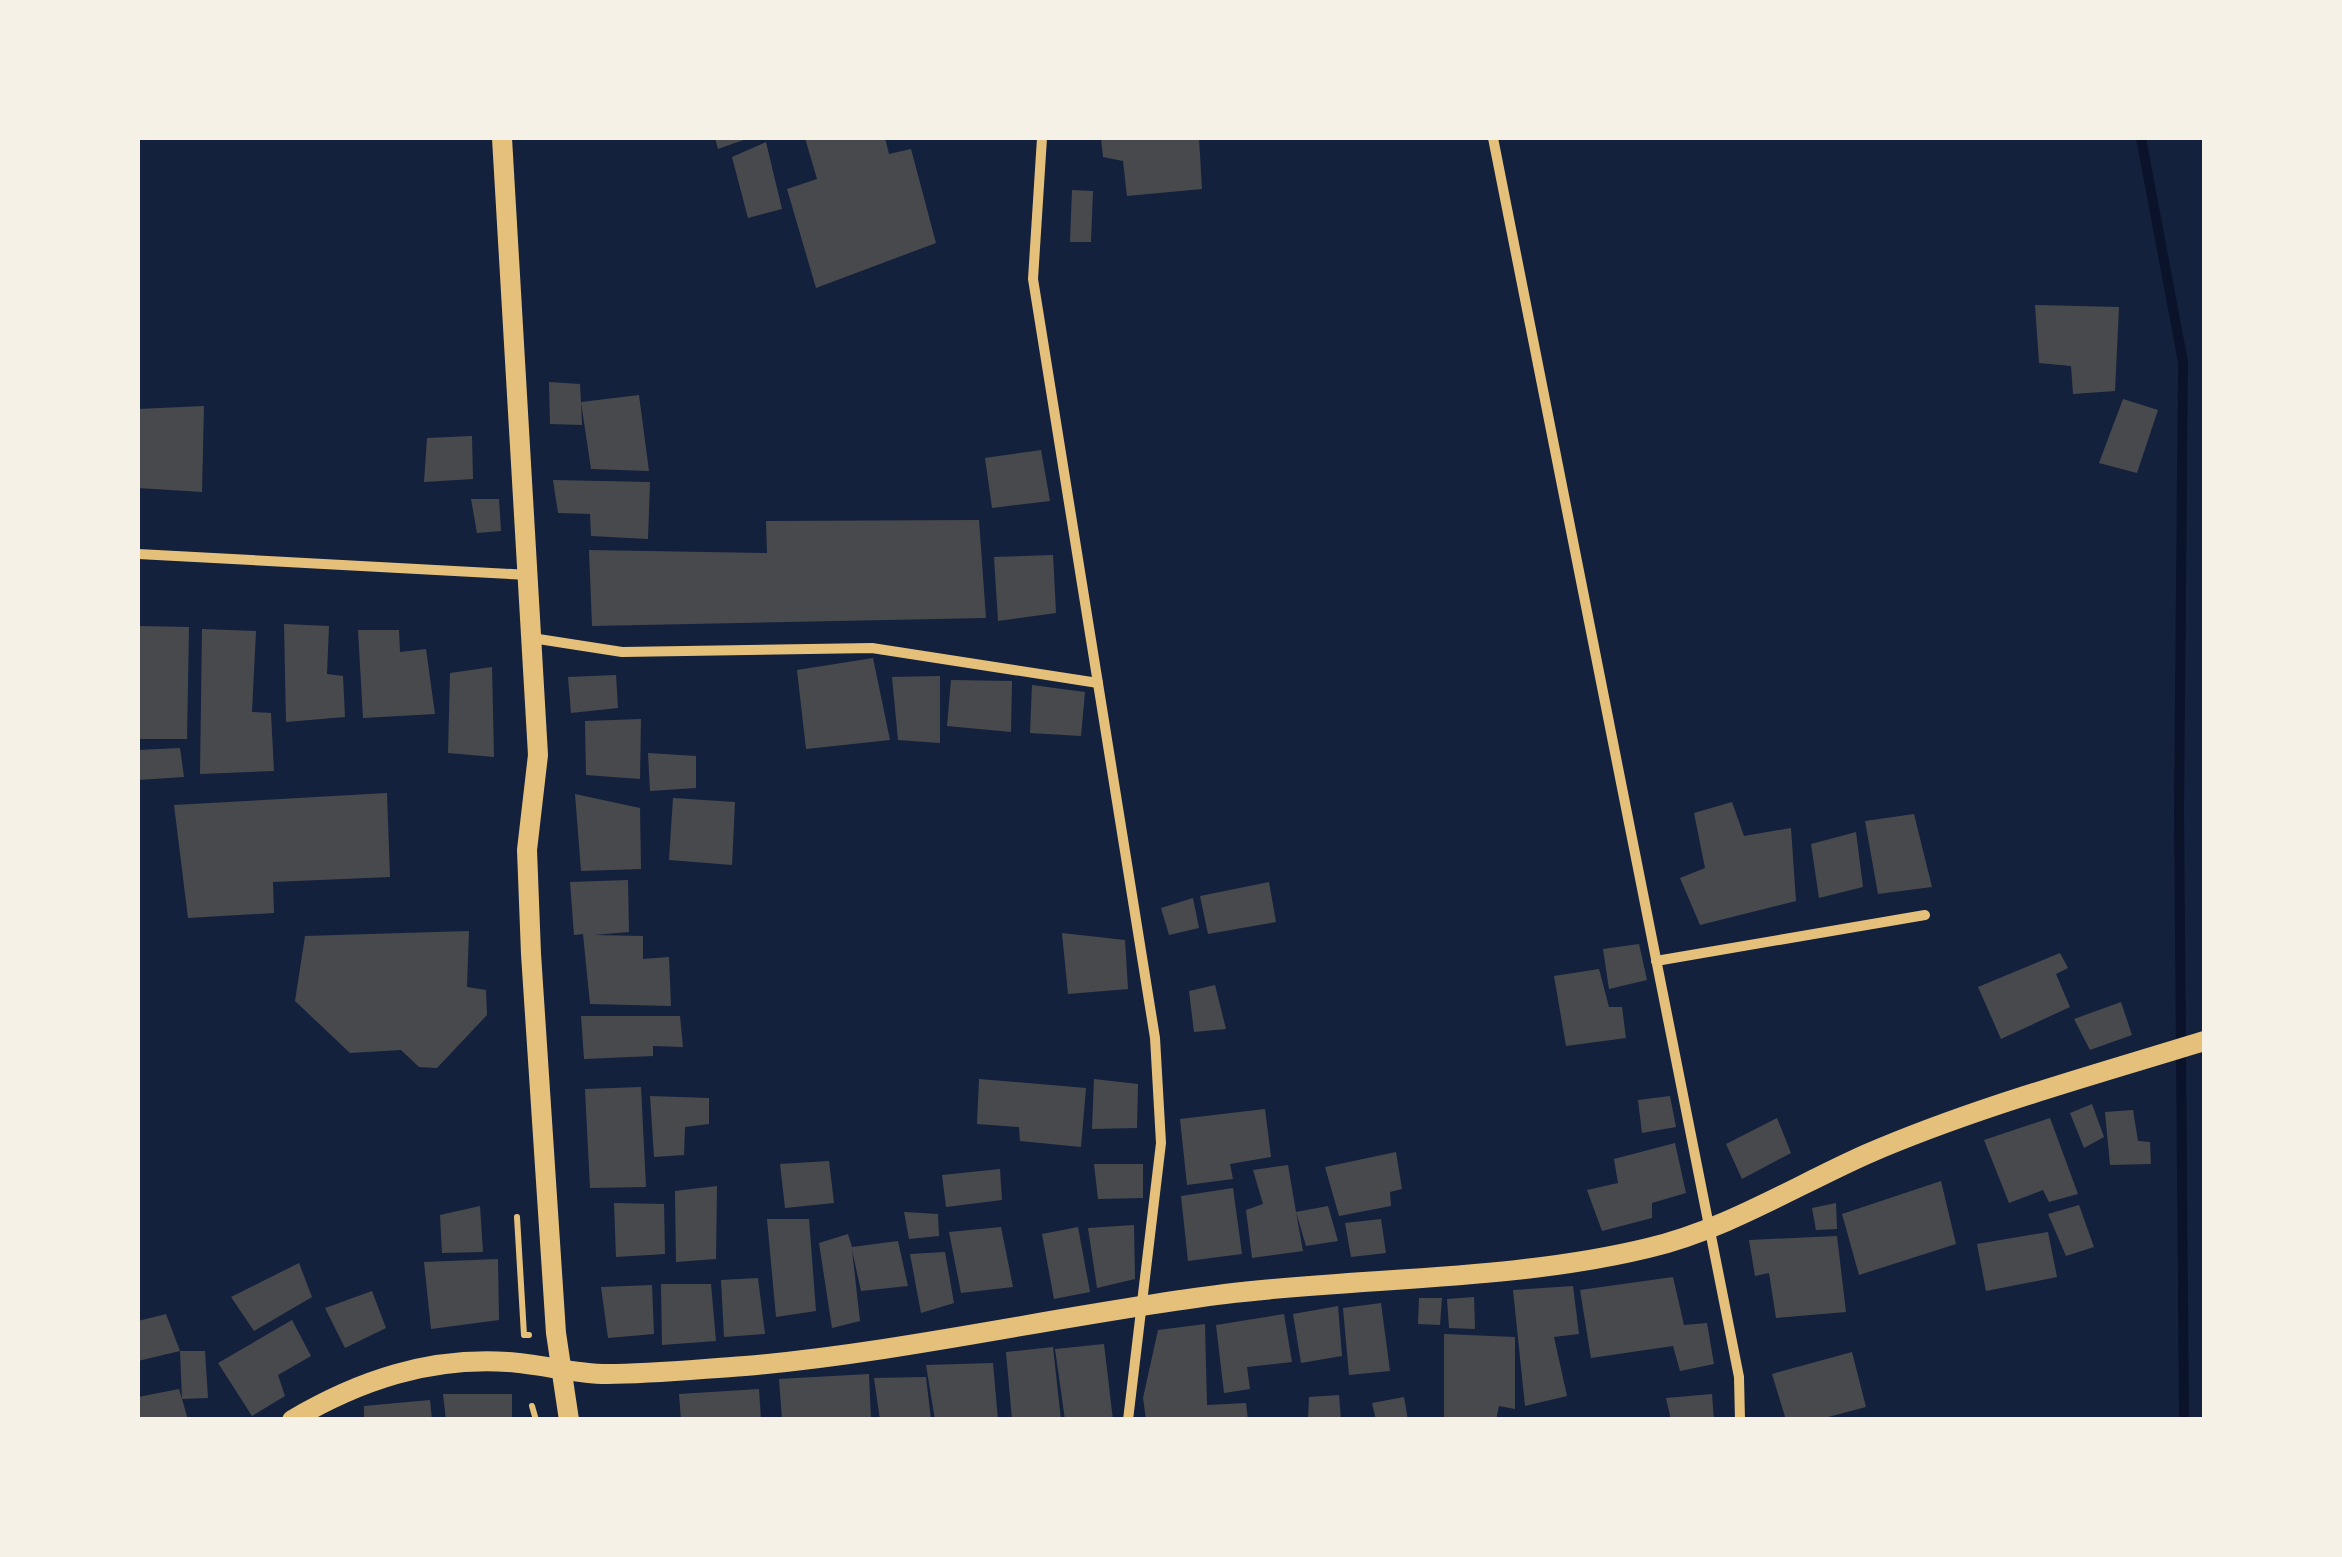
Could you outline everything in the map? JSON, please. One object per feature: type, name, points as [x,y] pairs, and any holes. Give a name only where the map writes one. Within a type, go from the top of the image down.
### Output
[{"type":"main road","points":[[502,138],[538,755],[526,850],[529,920],[568,1420]]},
{"type":"main road","points":[[292,1420],[341,1391],[392,1372],[507,1362],[605,1374],[786,1362],[1142,1304],[1580,1259],[1648,1248],[1709,1229],[1868,1154],[1991,1106],[2204,1041]]},
{"type":"street","points":[[1042,138],[1033,279],[1155,1038],[1161,1143],[1128,1420]]},
{"type":"street","points":[[1493,138],[1738,1376],[1740,1420]]},
{"type":"street","points":[[138,554],[529,575]]},
{"type":"street","points":[[532,638],[622,652],[872,648],[1098,683]]},
{"type":"street","points":[[1656,961],[1926,915]]},
{"type":"path","points":[[532,1406],[536,1420]]},
{"type":"building","points":[[715,138],[749,138],[718,149]]},
{"type":"building","points":[[805,138],[885,138],[889,154],[911,149],[936,243],[816,288],[787,189],[817,179]]},
{"type":"building","points":[[1101,138],[1199,138],[1202,189],[1127,196],[1123,161],[1103,157]]},
{"type":"building","points":[[766,142],[782,209],[748,218],[732,157]]},
{"type":"building","points":[[1072,190],[1093,191],[1091,242],[1070,242]]},
{"type":"building","points":[[2035,305],[2119,307],[2115,391],[2073,394],[2071,366],[2039,363]]},
{"type":"building","points":[[549,382],[580,384],[582,425],[550,424]]},
{"type":"building","points":[[639,395],[649,471],[591,469],[581,402]]},
{"type":"building","points":[[2123,399],[2158,410],[2137,473],[2099,463]]},
{"type":"building","points":[[204,406],[202,492],[138,488],[138,409]]},
{"type":"building","points":[[472,436],[473,479],[424,482],[427,438]]},
{"type":"building","points":[[1041,450],[1050,501],[992,508],[985,458]]},
{"type":"building","points":[[553,480],[650,482],[648,539],[591,536],[590,514],[558,513]]},
{"type":"building","points":[[471,499],[499,499],[501,531],[477,533]]},
{"type":"building","points":[[979,520],[986,618],[592,626],[589,550],[767,553],[766,521]]},
{"type":"building","points":[[1053,555],[1056,613],[998,621],[994,557]]},
{"type":"building","points":[[284,624],[329,626],[327,674],[343,676],[345,717],[286,722]]},
{"type":"building","points":[[138,626],[189,627],[187,739],[138,739]]},
{"type":"building","points":[[202,629],[256,631],[252,712],[271,713],[274,771],[200,774]]},
{"type":"building","points":[[358,630],[399,630],[400,652],[426,649],[435,714],[363,718]]},
{"type":"building","points":[[873,658],[890,740],[806,749],[797,670]]},
{"type":"building","points":[[492,667],[494,757],[448,753],[450,673]]},
{"type":"building","points":[[616,675],[618,708],[571,713],[568,677]]},
{"type":"building","points":[[940,676],[940,743],[898,740],[892,677]]},
{"type":"building","points":[[951,680],[1012,681],[1011,732],[947,726]]},
{"type":"building","points":[[1032,685],[1085,692],[1081,736],[1030,733]]},
{"type":"building","points":[[641,719],[640,779],[586,775],[585,721]]},
{"type":"building","points":[[180,748],[184,777],[138,780],[138,750]]},
{"type":"building","points":[[648,753],[696,756],[696,788],[650,791]]},
{"type":"building","points":[[387,793],[390,877],[273,882],[274,913],[188,918],[174,805]]},
{"type":"building","points":[[575,794],[640,808],[641,869],[581,871]]},
{"type":"building","points":[[673,798],[735,802],[732,865],[669,860]]},
{"type":"building","points":[[1732,802],[1744,836],[1791,828],[1796,901],[1700,925],[1680,878],[1705,868],[1694,813]]},
{"type":"building","points":[[1914,814],[1932,887],[1878,894],[1865,821]]},
{"type":"building","points":[[1856,832],[1863,887],[1819,898],[1811,844]]},
{"type":"building","points":[[628,880],[629,932],[594,935],[643,936],[643,959],[669,957],[671,1006],[590,1004],[583,934],[574,935],[570,882]]},
{"type":"building","points":[[1269,882],[1276,922],[1208,934],[1200,896]]},
{"type":"building","points":[[1193,898],[1199,928],[1169,935],[1161,908]]},
{"type":"building","points":[[469,931],[467,987],[486,990],[487,1015],[437,1068],[419,1067],[401,1050],[350,1053],[295,1001],[305,936]]},
{"type":"building","points":[[1062,933],[1125,940],[1128,989],[1068,994]]},
{"type":"building","points":[[1639,944],[1647,980],[1609,989],[1603,949]]},
{"type":"building","points":[[2060,953],[2068,968],[2056,974],[2070,1007],[2001,1039],[1978,987]]},
{"type":"building","points":[[1599,969],[1609,1007],[1622,1007],[1626,1038],[1566,1046],[1554,976]]},
{"type":"building","points":[[1215,985],[1226,1029],[1194,1032],[1189,991]]},
{"type":"building","points":[[2121,1002],[2132,1035],[2090,1050],[2074,1019]]},
{"type":"building","points":[[581,1016],[680,1016],[683,1047],[653,1046],[653,1056],[584,1059]]},
{"type":"building","points":[[979,1079],[1086,1088],[1081,1147],[1020,1141],[1019,1127],[977,1124]]},
{"type":"building","points":[[1094,1079],[1138,1084],[1137,1128],[1092,1129]]},
{"type":"building","points":[[641,1087],[646,1187],[590,1188],[585,1089]]},
{"type":"building","points":[[650,1096],[709,1098],[709,1124],[685,1127],[684,1155],[654,1157]]},
{"type":"building","points":[[1670,1096],[1676,1127],[1642,1133],[1638,1100]]},
{"type":"building","points":[[2092,1104],[2104,1137],[2084,1148],[2070,1113]]},
{"type":"building","points":[[1265,1109],[1271,1157],[1230,1164],[1233,1179],[1187,1185],[1180,1119]]},
{"type":"building","points":[[2133,1110],[2138,1141],[2150,1142],[2151,1164],[2110,1165],[2105,1112]]},
{"type":"building","points":[[1777,1118],[1791,1153],[1742,1179],[1726,1144]]},
{"type":"building","points":[[2050,1118],[2078,1194],[2049,1202],[2043,1190],[2009,1203],[1984,1140]]},
{"type":"building","points":[[1675,1143],[1686,1193],[1652,1203],[1652,1218],[1602,1231],[1587,1190],[1618,1183],[1614,1159]]},
{"type":"building","points":[[1396,1152],[1402,1189],[1390,1192],[1391,1206],[1339,1216],[1325,1167]]},
{"type":"building","points":[[829,1161],[834,1203],[785,1208],[780,1164]]},
{"type":"building","points":[[1094,1164],[1143,1164],[1143,1198],[1098,1199]]},
{"type":"building","points":[[1288,1165],[1303,1251],[1252,1258],[1246,1210],[1263,1204],[1253,1170]]},
{"type":"building","points":[[1000,1169],[1002,1200],[946,1207],[942,1175]]},
{"type":"building","points":[[1941,1181],[1956,1244],[1859,1275],[1842,1214]]},
{"type":"building","points":[[717,1186],[716,1259],[676,1262],[675,1191]]},
{"type":"building","points":[[1233,1188],[1242,1254],[1188,1261],[1181,1196]]},
{"type":"building","points":[[614,1203],[664,1204],[665,1254],[616,1257]]},
{"type":"building","points":[[1836,1203],[1837,1229],[1816,1230],[1812,1208]]},
{"type":"building","points":[[2079,1205],[2094,1247],[2066,1256],[2048,1214]]},
{"type":"building","points":[[480,1206],[483,1252],[442,1253],[440,1215]]},
{"type":"building","points":[[1328,1206],[1338,1241],[1306,1246],[1296,1212]]},
{"type":"building","points":[[904,1212],[938,1214],[939,1236],[909,1239]]},
{"type":"building","points":[[767,1219],[809,1219],[816,1311],[776,1317]]},
{"type":"building","points":[[1381,1219],[1386,1253],[1351,1257],[1345,1223]]},
{"type":"building","points":[[1134,1225],[1135,1279],[1097,1288],[1088,1228]]},
{"type":"building","points":[[1001,1227],[1013,1287],[961,1293],[949,1232]]},
{"type":"building","points":[[1078,1227],[1090,1292],[1054,1299],[1042,1234]]},
{"type":"building","points":[[2048,1232],[2057,1277],[1986,1291],[1977,1244]]},
{"type":"building","points":[[848,1234],[852,1247],[898,1241],[908,1286],[861,1291],[852,1250],[860,1321],[832,1328],[819,1243]]},
{"type":"building","points":[[1837,1236],[1846,1312],[1776,1318],[1769,1273],[1755,1276],[1749,1240]]},
{"type":"building","points":[[945,1252],[954,1303],[921,1313],[910,1254]]},
{"type":"building","points":[[498,1259],[499,1320],[431,1329],[424,1262]]},
{"type":"building","points":[[299,1263],[312,1297],[254,1331],[231,1297]]},
{"type":"building","points":[[1673,1277],[1684,1325],[1707,1323],[1714,1364],[1680,1371],[1673,1346],[1591,1358],[1580,1290]]},
{"type":"building","points":[[758,1278],[765,1334],[724,1337],[721,1280]]},
{"type":"building","points":[[661,1284],[711,1284],[716,1341],[662,1345]]},
{"type":"building","points":[[652,1285],[654,1334],[608,1338],[601,1287]]},
{"type":"building","points":[[1573,1286],[1579,1334],[1554,1337],[1567,1396],[1525,1406],[1513,1290]]},
{"type":"building","points":[[372,1291],[386,1328],[345,1348],[325,1308]]},
{"type":"building","points":[[1474,1297],[1475,1329],[1449,1328],[1447,1299]]},
{"type":"building","points":[[1419,1298],[1442,1298],[1440,1325],[1418,1324]]},
{"type":"building","points":[[1381,1303],[1390,1371],[1349,1375],[1343,1308]]},
{"type":"building","points":[[1338,1306],[1342,1356],[1301,1363],[1293,1314]]},
{"type":"building","points":[[166,1314],[180,1351],[138,1361],[138,1321]]},
{"type":"building","points":[[1284,1314],[1292,1362],[1247,1367],[1250,1389],[1224,1393],[1216,1325]]},
{"type":"building","points":[[292,1320],[311,1356],[278,1375],[285,1396],[252,1416],[218,1363]]},
{"type":"building","points":[[1205,1324],[1207,1405],[1246,1403],[1248,1420],[1146,1420],[1143,1398],[1158,1330]]},
{"type":"building","points":[[1444,1334],[1515,1337],[1515,1409],[1499,1406],[1496,1420],[1444,1420]]},
{"type":"building","points":[[1104,1344],[1113,1420],[1065,1420],[1055,1349]]},
{"type":"building","points":[[1053,1347],[1061,1420],[1012,1420],[1006,1352]]},
{"type":"building","points":[[180,1351],[205,1351],[208,1398],[182,1399]]},
{"type":"building","points":[[1852,1352],[1866,1407],[1817,1420],[1786,1420],[1772,1374]]},
{"type":"building","points":[[993,1363],[998,1420],[935,1420],[926,1365]]},
{"type":"building","points":[[869,1374],[871,1420],[782,1420],[779,1379]]},
{"type":"building","points":[[926,1377],[931,1420],[880,1420],[874,1378]]},
{"type":"building","points":[[179,1389],[188,1420],[138,1420],[138,1397]]},
{"type":"building","points":[[759,1389],[761,1420],[681,1420],[679,1394]]},
{"type":"building","points":[[443,1394],[512,1394],[512,1420],[446,1420]]},
{"type":"building","points":[[1712,1394],[1714,1420],[1671,1420],[1666,1398]]},
{"type":"building","points":[[1339,1395],[1341,1420],[1308,1420],[1309,1397]]},
{"type":"building","points":[[1404,1397],[1408,1420],[1376,1420],[1372,1403]]},
{"type":"building","points":[[430,1400],[432,1420],[364,1420],[364,1406]]},
{"type":"waterway","points":[[2141,138],[2183,362],[2179,811],[2184,1420]]}]
